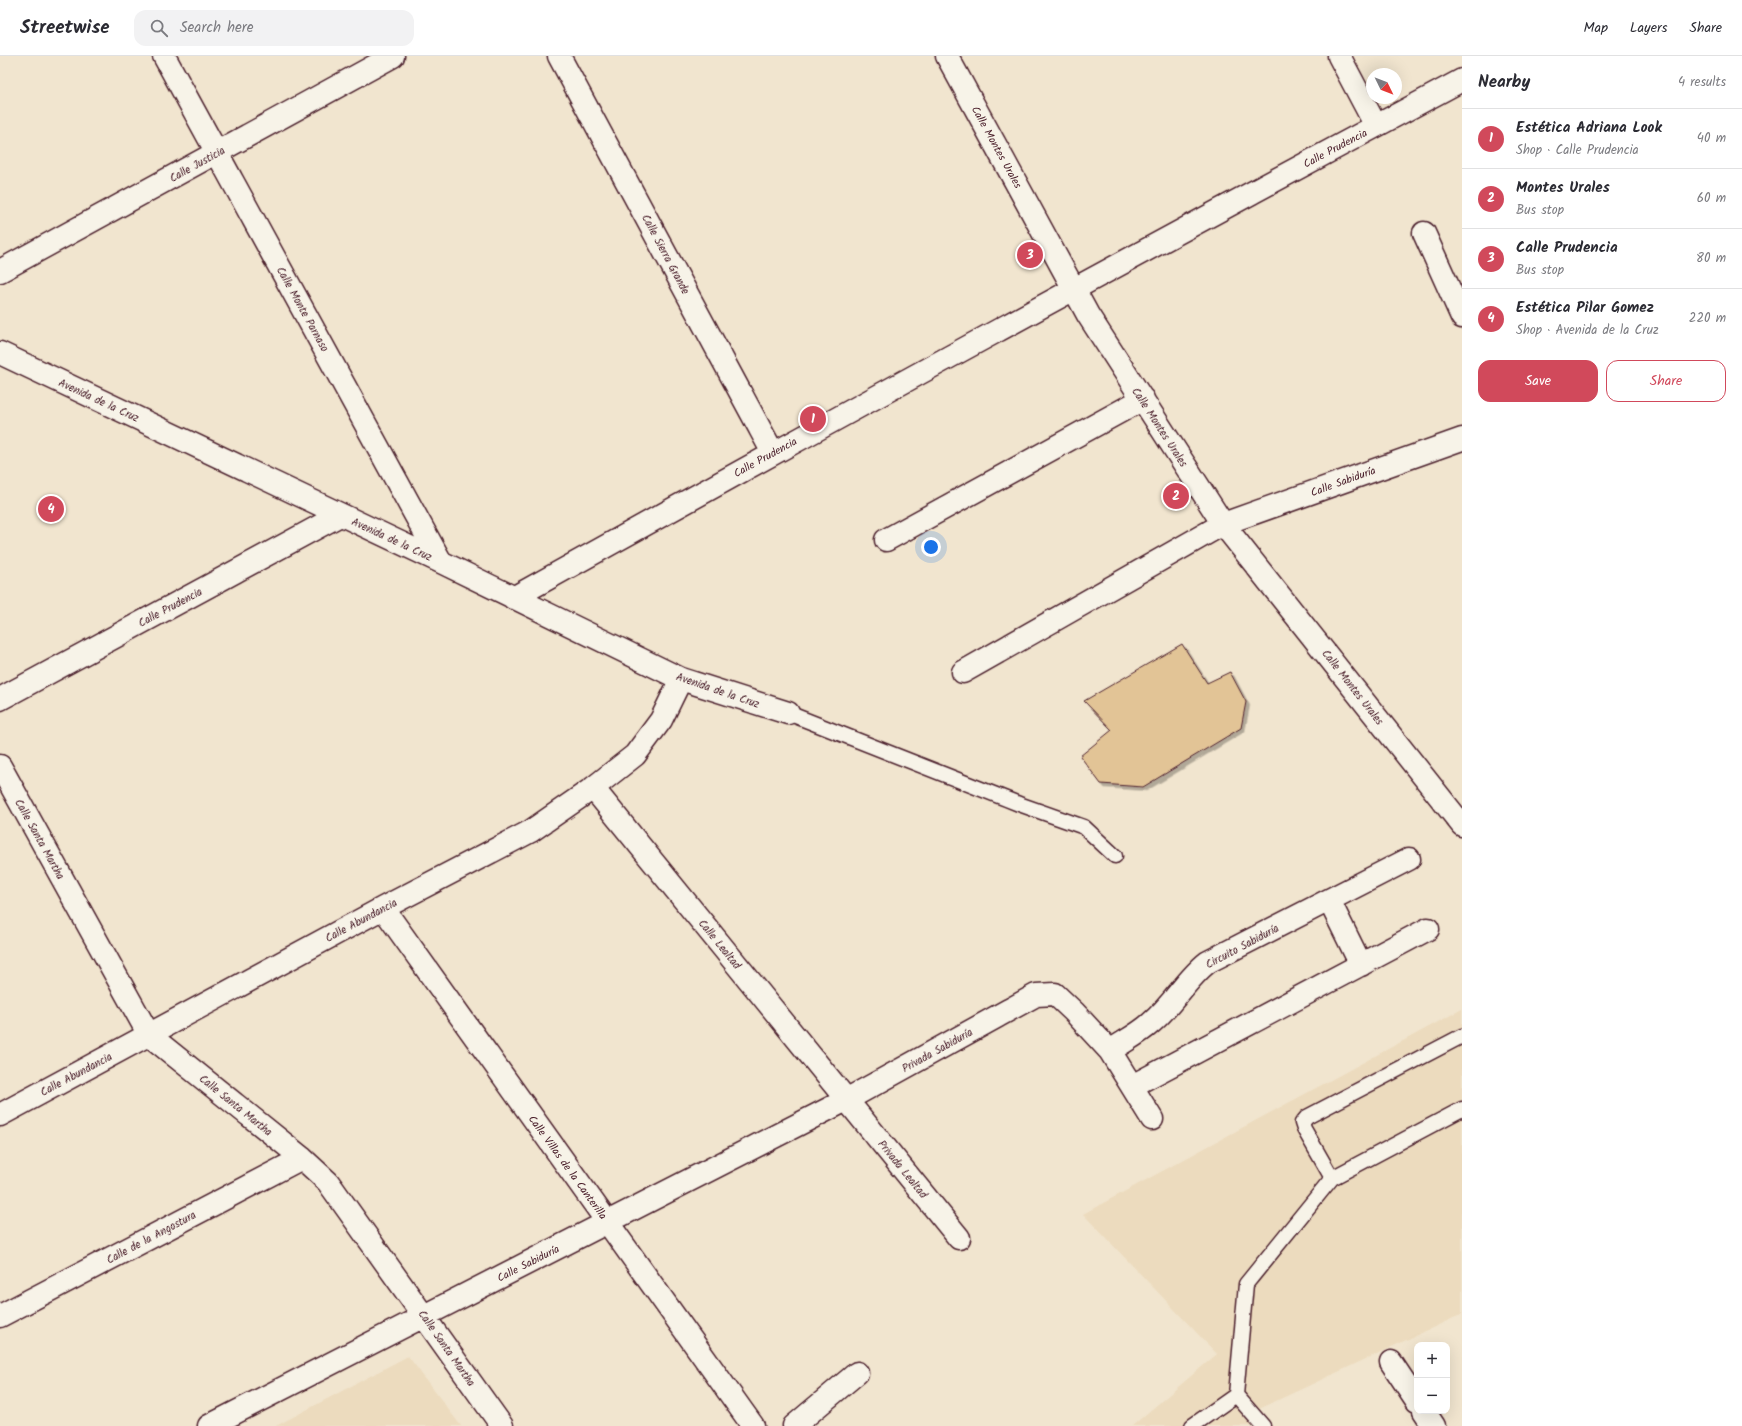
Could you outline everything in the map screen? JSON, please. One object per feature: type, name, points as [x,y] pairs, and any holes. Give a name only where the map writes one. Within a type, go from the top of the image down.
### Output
[{"type":"street","name":"Calle Monte Parnaso","points":[[164,56],[441,562]]},
{"type":"street","name":"Calle Justicia","points":[[0,271],[393,56]]},
{"type":"street","name":"Calle Sierra Grande","points":[[559,56],[773,453]]},
{"type":"street","name":"Calle Montes Urales","points":[[947,56],[1088,316],[1223,524],[1462,825]]},
{"type":"street","points":[[1338,56],[1376,126]]},
{"type":"street","name":"Calle Prudencia","points":[[513,598],[1074,288],[1462,80]]},
{"type":"street","points":[[1424,233],[1462,317]]},
{"type":"street","name":"Avenida de la Cruz","points":[[0,353],[441,562],[681,679],[788,713]]},
{"type":"street","points":[[886,540],[1143,399]]},
{"type":"street","name":"Calle Sabiduría","points":[[963,672],[1223,524],[1462,439]]},
{"type":"street","name":"Calle Prudencia","points":[[0,699],[340,515]]},
{"type":"street","name":"Calle Abundancia","points":[[0,1115],[383,908],[531,831],[593,788],[635,755],[661,720],[681,679]]},
{"type":"street","name":"Calle Santa Martha","points":[[0,766],[149,1035],[302,1158],[328,1182],[502,1426]]},
{"type":"street","name":"Calle Lealtad","points":[[593,788],[846,1100]]},
{"type":"street","name":"Circuito Sabiduría","points":[[1110,1051],[1151,1023],[1178,995],[1195,972],[1208,962],[1409,859]]},
{"type":"street","points":[[1329,900],[1360,965]]},
{"type":"street","name":"Calle Villas de la Canterilla","points":[[383,908],[754,1426]]},
{"type":"street","points":[[1132,1086],[1428,929]]},
{"type":"street","name":"Privada Sabiduría","points":[[846,1100],[1036,995],[1055,994],[1110,1051]]},
{"type":"street","points":[[1110,1051],[1152,1119]]},
{"type":"street","name":"Calle Sabiduría","points":[[209,1426],[846,1100]]},
{"type":"street","name":"Privada Lealtad","points":[[846,1100],[959,1238]]},
{"type":"street","name":"Calle de la Angostura","points":[[0,1316],[302,1158]]},
{"type":"street","points":[[1390,1362],[1414,1397]]},
{"type":"street","points":[[794,1426],[857,1373]]},
{"type":"street","points":[[1426,1414],[1434,1426]]},
{"type":"lane","points":[[788,713],[1019,804],[1084,827],[1115,856]]},
{"type":"lane","points":[[1332,1178],[1304,1129],[1302,1123],[1307,1117],[1462,1036]]},
{"type":"lane","points":[[1263,1426],[1236,1395],[1246,1284],[1332,1178],[1462,1109]]},
{"type":"lane","points":[[1192,1426],[1236,1395]]},
{"type":"shaded area","points":[[1462,1009],[1462,1314],[1259,1409],[1272,1426],[1132,1426],[1217,1354],[1083,1214]]},
{"type":"shaded area","points":[[408,1356],[461,1426],[276,1426]]},
{"type":"building","points":[[1182,644],[1207,683],[1230,672],[1246,702],[1241,728],[1143,787],[1101,784],[1080,756],[1112,730],[1084,701]]},
{"type":"place","name":"Calle Prudencia","points":[[1030,255]]},
{"type":"place","name":"Estética Adriana Look","points":[[813,419]]},
{"type":"place","name":"Montes Urales","points":[[1176,496]]},
{"type":"place","name":"Estética Pilar Gomez","points":[[51,509]]}]
